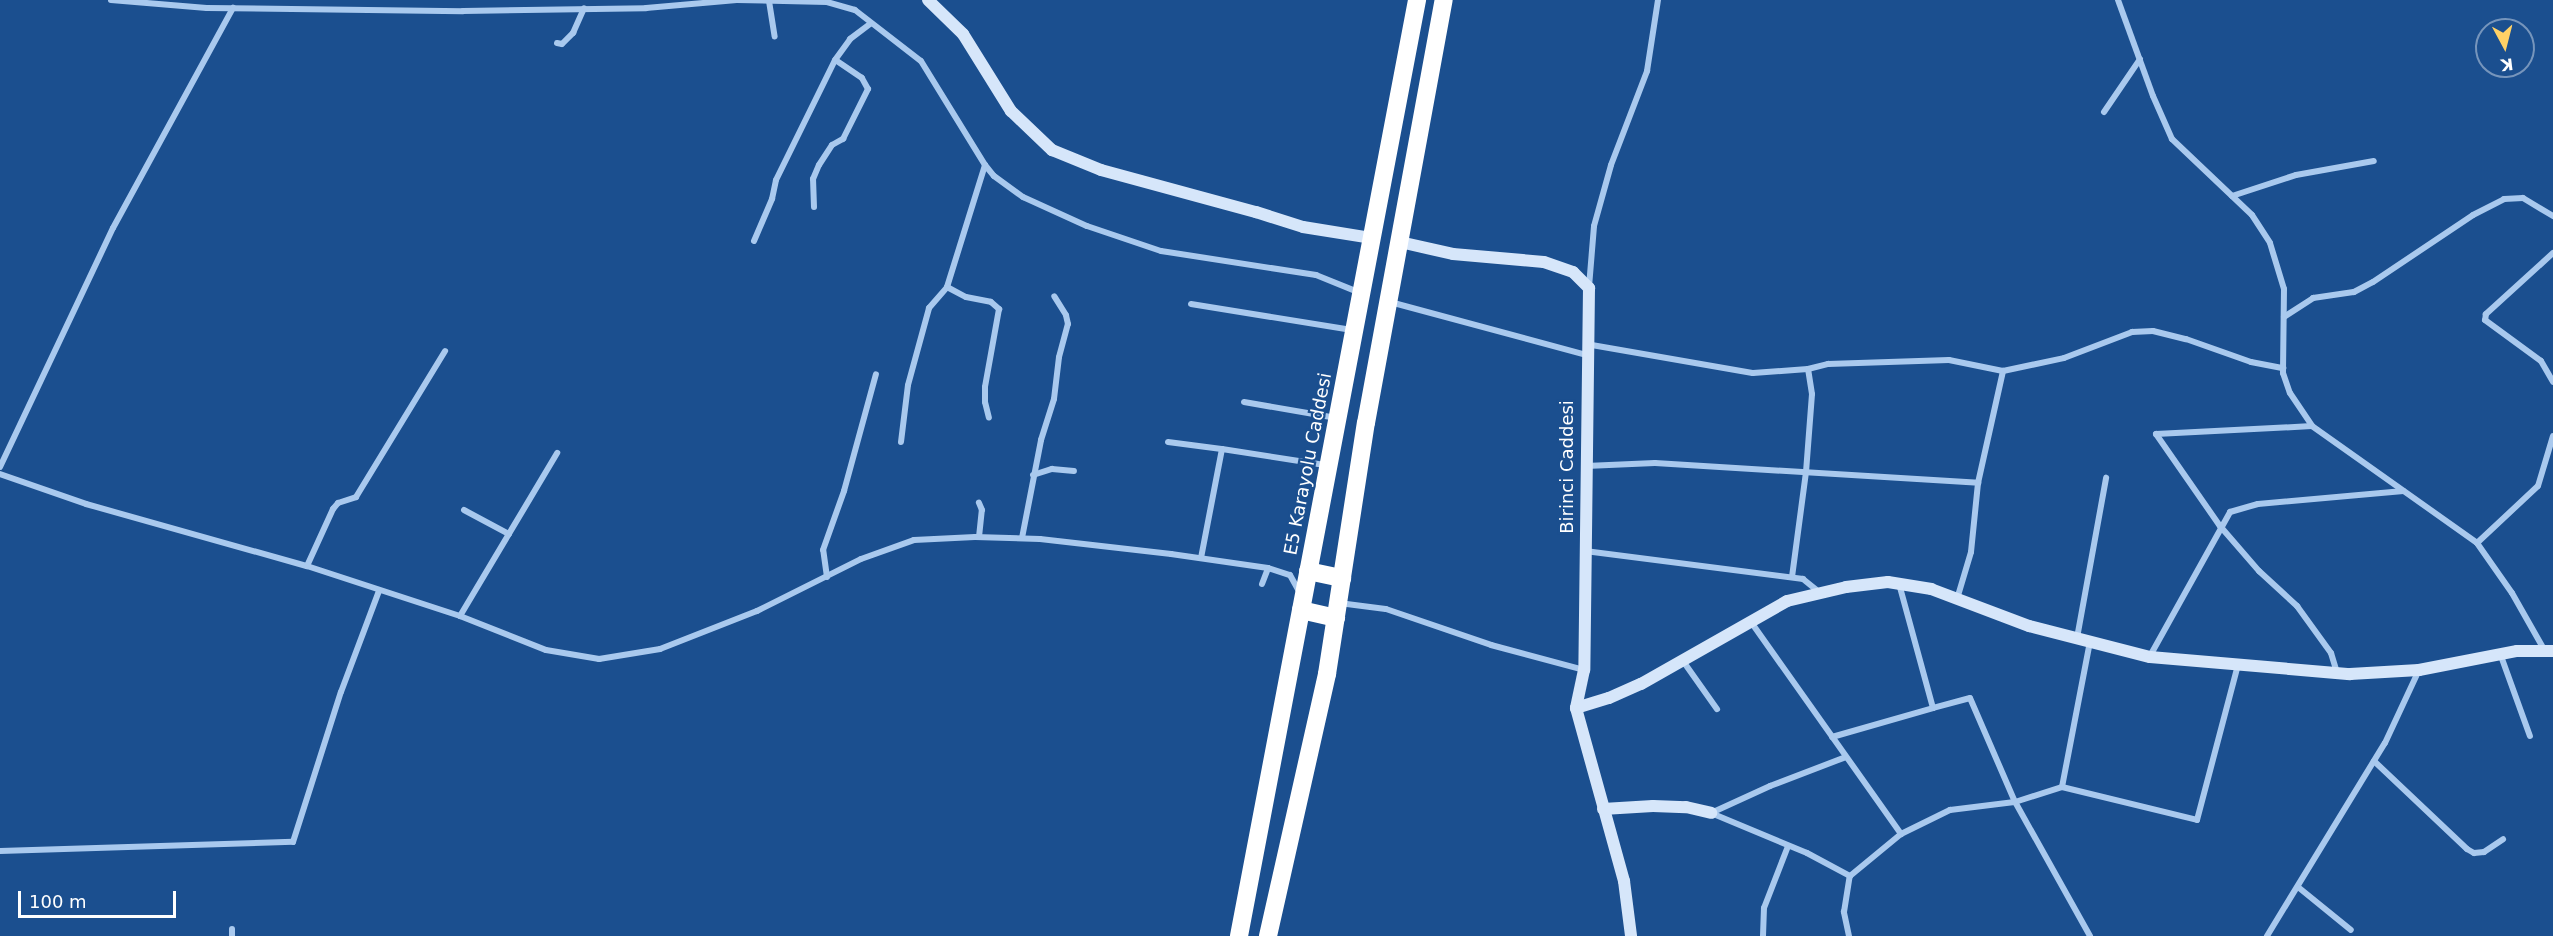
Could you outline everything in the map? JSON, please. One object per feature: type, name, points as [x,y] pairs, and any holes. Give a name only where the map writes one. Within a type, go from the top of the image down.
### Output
[{"type":"highway","name":"E5 Karayolu Caddesi","points":[[1239,936],[1417,0]]},
{"type":"highway","points":[[1268,936],[1327,674],[1366,423],[1444,0]]},
{"type":"highway","points":[[1308,571],[1342,578]]},
{"type":"highway","points":[[1302,604],[1337,610]]},
{"type":"street","points":[[111,0],[233,8],[463,10],[646,8],[749,0],[827,2],[855,10],[887,37],[906,47],[921,61],[985,165],[994,176],[1023,196],[1087,226],[1161,251],[1316,275],[1361,293]]},
{"type":"street","points":[[928,0],[963,34],[1011,111],[1052,150],[1101,170],[1303,227],[1372,238]]},
{"type":"street","name":"Birinci Caddesi","points":[[1631,936],[1624,881],[1576,708],[1584,670],[1586,349],[1594,226],[1611,165],[1647,71],[1658,0]]},
{"type":"street","points":[[2118,0],[2172,139],[2252,214],[2270,243],[2284,289],[2283,368],[2290,393],[2312,426],[2477,543],[2549,651]]},
{"type":"street","points":[[769,1],[775,37]]},
{"type":"street","points":[[0,467],[113,228],[233,8]]},
{"type":"street","points":[[557,43],[562,44],[573,33],[584,8]]},
{"type":"street","points":[[754,241],[772,200],[776,180],[835,60],[850,39],[872,23]]},
{"type":"street","points":[[2104,112],[2140,59]]},
{"type":"street","points":[[814,207],[813,178],[832,145],[843,139],[868,89],[862,78],[835,60]]},
{"type":"street","points":[[2232,196],[2296,174],[2374,161]]},
{"type":"street","points":[[901,442],[908,385],[928,308],[947,286],[985,165]]},
{"type":"street","points":[[2284,317],[2313,298],[2354,292],[2373,282],[2473,215],[2504,199],[2523,198],[2553,216]]},
{"type":"street","points":[[1400,242],[1453,254],[1544,262],[1573,272],[1589,288]]},
{"type":"street","points":[[2553,253],[2486,314],[2485,320],[2541,362],[2553,382]]},
{"type":"street","points":[[947,286],[966,297],[991,302],[999,309],[985,387],[985,402],[989,418]]},
{"type":"street","points":[[1022,538],[1033,475],[1054,399],[1059,357],[1068,324],[1066,315],[1054,296]]},
{"type":"street","points":[[1388,301],[1586,349],[1753,373],[1808,369],[1828,364],[1949,360],[2003,371],[2064,358],[2132,332],[2153,331],[2186,339],[2251,362],[2283,368]]},
{"type":"street","points":[[1191,304],[1356,330]]},
{"type":"street","points":[[307,566],[333,509],[338,504],[356,497],[445,351]]},
{"type":"street","points":[[1792,577],[1806,472],[1812,394],[1808,369]]},
{"type":"street","points":[[1957,599],[1971,552],[1978,483],[2003,371]]},
{"type":"street","points":[[826,576],[823,550],[844,491],[876,374]]},
{"type":"street","points":[[1244,402],[1337,418]]},
{"type":"street","points":[[2312,426],[2156,434],[2220,526],[2259,571],[2297,606],[2331,653],[2337,673]]},
{"type":"street","points":[[2477,543],[2538,486],[2553,436]]},
{"type":"street","points":[[1168,442],[1329,465]]},
{"type":"street","points":[[1201,558],[1222,449]]},
{"type":"street","points":[[460,616],[557,453]]},
{"type":"street","points":[[1585,466],[1654,463],[1978,483]]},
{"type":"street","points":[[1033,475],[1052,469],[1074,471]]},
{"type":"street","points":[[0,474],[86,504],[307,566],[460,616],[546,650],[599,659],[660,649],[757,611],[861,559],[914,540],[1022,538],[1201,558],[1268,568],[1290,575],[1302,604]]},
{"type":"street","points":[[2077,639],[2106,478]]},
{"type":"street","points":[[2150,657],[2220,526],[2230,512],[2258,504],[2403,491]]},
{"type":"street","points":[[979,503],[982,510],[979,537]]},
{"type":"street","points":[[464,510],[509,534]]},
{"type":"street","points":[[1585,551],[1792,577],[1810,583],[1820,593]]},
{"type":"street","points":[[1262,584],[1268,568]]},
{"type":"street","points":[[1576,708],[1609,698],[1787,601],[1888,582],[1931,590],[2029,626],[2150,657],[2337,673],[2419,670],[2501,656],[2517,651],[2549,651]]},
{"type":"street","points":[[1899,584],[1933,708]]},
{"type":"street","points":[[0,851],[292,842],[341,692],[379,591]]},
{"type":"street","points":[[1337,610],[1386,609],[1491,645],[1584,670]]},
{"type":"street","points":[[1751,622],[1900,834]]},
{"type":"street","points":[[2062,787],[2090,642]]},
{"type":"street","points":[[2501,656],[2530,736]]},
{"type":"street","points":[[1682,660],[1717,709]]},
{"type":"street","points":[[1849,936],[1844,912],[1850,876],[1900,834],[1950,810],[2014,802],[2062,787],[2197,820],[2238,664]]},
{"type":"street","points":[[2267,936],[2374,761],[2408,698],[2419,670]]},
{"type":"street","points":[[1832,737],[1970,698],[2014,802],[2090,936]]},
{"type":"street","points":[[1711,813],[1770,786],[1846,757]]},
{"type":"street","points":[[2374,761],[2467,849],[2474,853],[2484,852],[2503,839]]},
{"type":"street","points":[[1603,809],[1686,807],[1711,813],[1807,853],[1850,876]]},
{"type":"street","points":[[1763,936],[1764,908],[1788,846]]},
{"type":"street","points":[[2298,887],[2351,930]]}]
